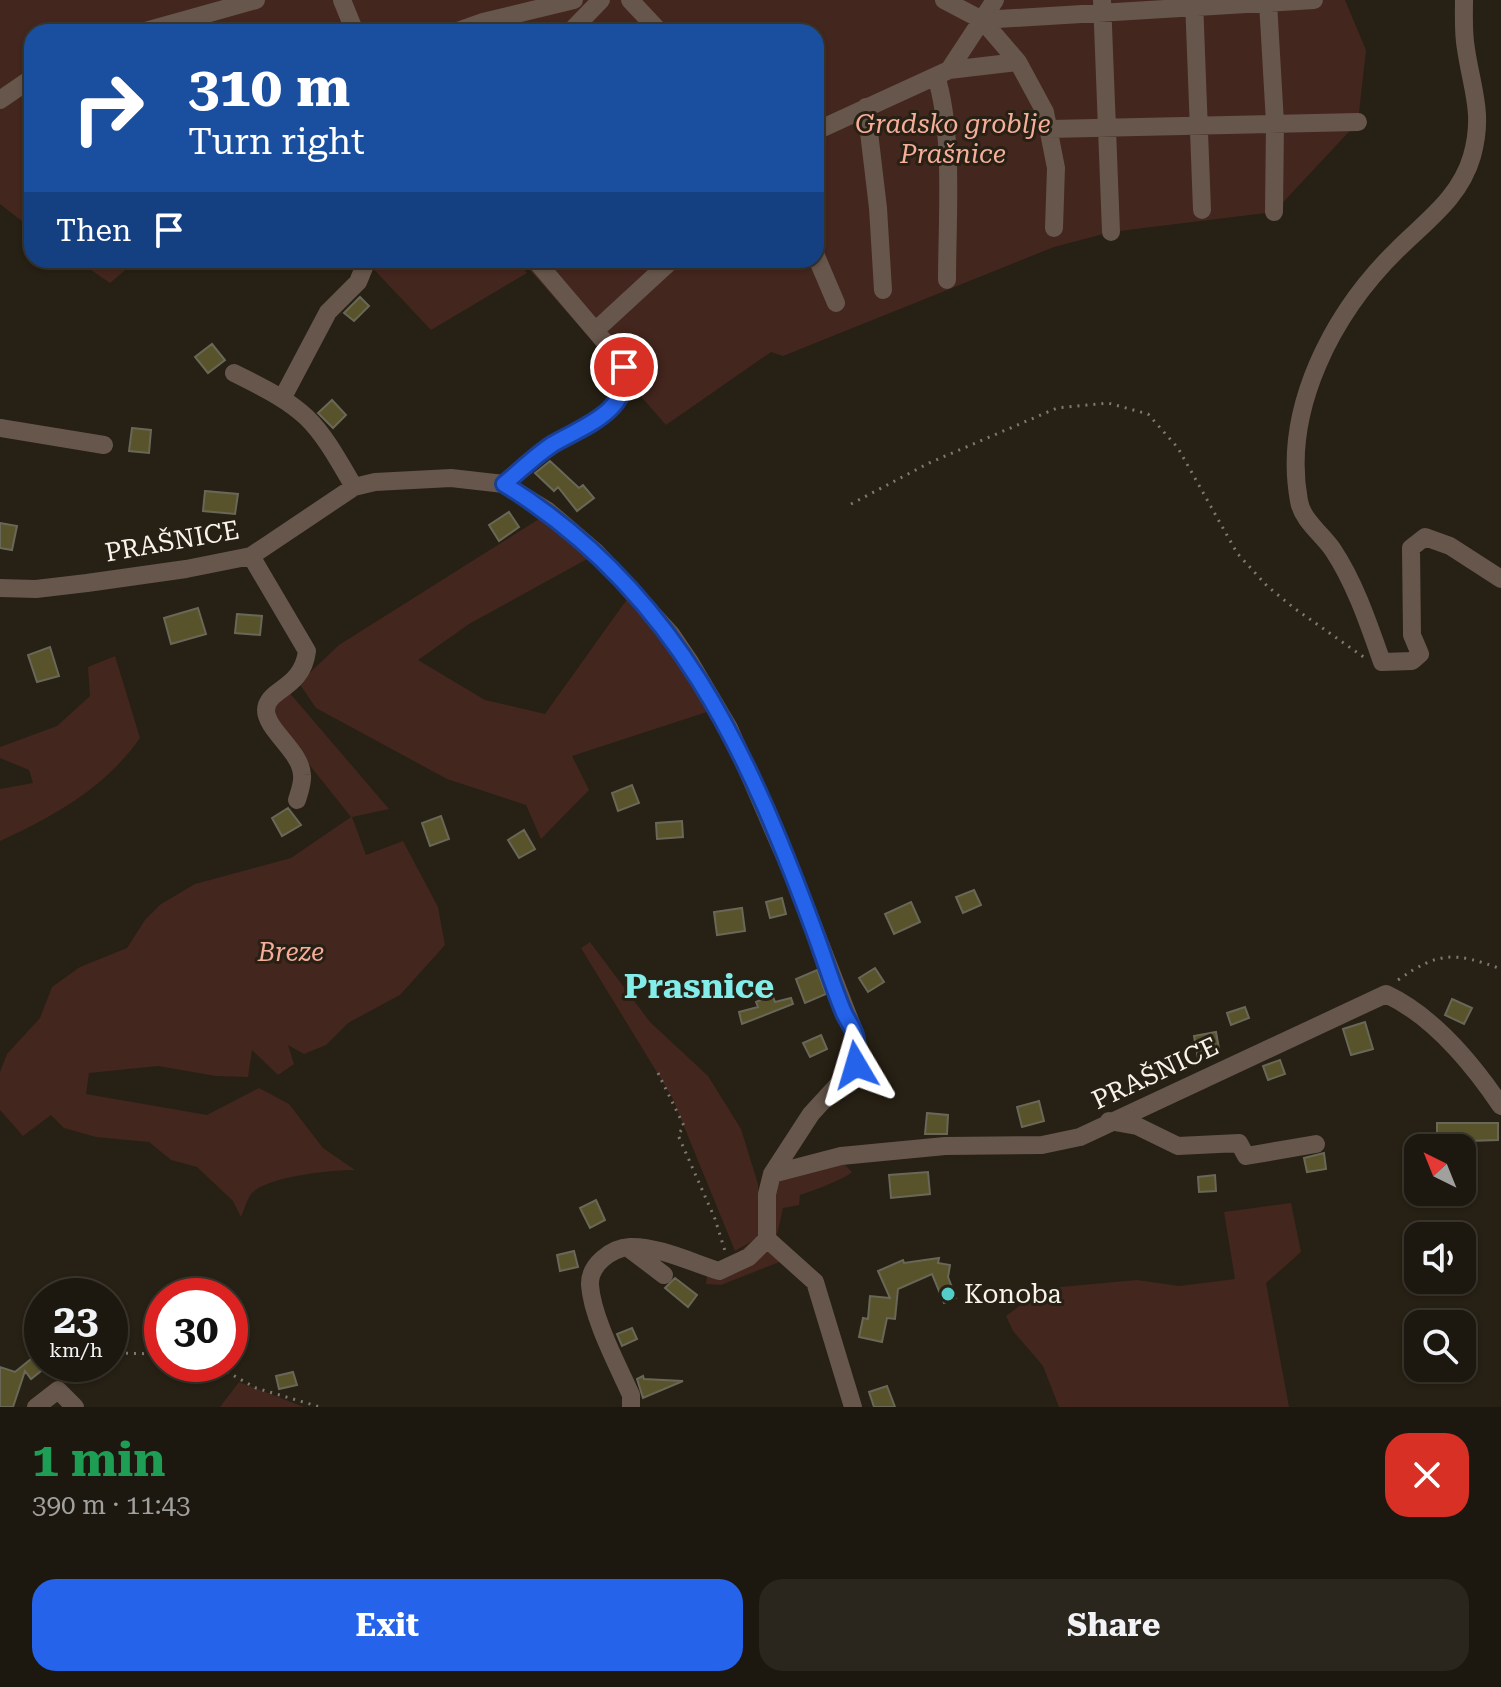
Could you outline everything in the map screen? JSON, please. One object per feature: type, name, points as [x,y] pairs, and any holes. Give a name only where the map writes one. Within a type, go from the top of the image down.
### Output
[{"type":"street","points":[[170,24],[256,0]]},
{"type":"street","points":[[342,0],[352,24]]},
{"type":"street","points":[[485,24],[574,0]]},
{"type":"street","points":[[578,24],[601,0]]},
{"type":"street","points":[[630,0],[652,24]]},
{"type":"street","points":[[944,0],[982,20],[1018,62],[1045,112],[1056,168],[1054,228]]},
{"type":"street","points":[[947,280],[948,185],[942,73],[995,0]]},
{"type":"street","points":[[982,20],[1103,6],[1314,0]]},
{"type":"street","points":[[1464,0],[1465,47],[1479,108],[1472,156],[1459,187],[1437,214],[1374,274],[1320,358],[1304,394],[1296,459],[1299,504],[1345,572],[1382,662],[1412,661],[1420,654],[1412,635],[1411,548],[1425,537],[1462,552],[1501,579]]},
{"type":"street","points":[[1194,2],[1202,210]]},
{"type":"street","points":[[1268,2],[1275,123],[1274,212]]},
{"type":"street","points":[[1103,6],[1111,232]]},
{"type":"street","points":[[824,127],[942,73],[1018,62]]},
{"type":"street","points":[[0,100],[24,84]]},
{"type":"street","points":[[866,107],[878,208],[883,290]]},
{"type":"street","points":[[1050,129],[1358,122]]},
{"type":"street","points":[[283,397],[328,312],[358,282],[364,268]]},
{"type":"street","points":[[504,484],[553,444],[598,420],[621,391],[624,367],[545,268]]},
{"type":"street","points":[[596,330],[656,268]]},
{"type":"street","points":[[821,268],[836,303]]},
{"type":"street","points":[[234,373],[301,409],[323,432],[354,487]]},
{"type":"street","points":[[0,428],[104,445]]},
{"type":"street","name":"PRAŠNICE","points":[[0,588],[36,589],[87,583],[251,556],[354,487],[407,478],[451,478],[504,484],[548,511],[596,552],[671,634],[729,728],[856,1036],[856,1065],[811,1114],[772,1174],[767,1194],[767,1239]]},
{"type":"street","points":[[251,556],[307,651],[302,673],[295,682],[275,693],[266,709],[269,721],[283,737],[303,775],[297,800]]},
{"type":"street","points":[[1386,994],[1408,1004],[1468,1061],[1501,1106]]},
{"type":"street","name":"PRAŠNICE","points":[[772,1174],[841,1156],[945,1146],[1042,1145],[1080,1137],[1386,994]]},
{"type":"street","points":[[1109,1121],[1137,1126],[1178,1146],[1239,1143],[1246,1156],[1316,1144]]},
{"type":"street","points":[[631,1407],[631,1395],[595,1306],[590,1283],[596,1265],[615,1249],[628,1248],[719,1271],[761,1248],[767,1239],[815,1282],[853,1407]]},
{"type":"street","points":[[628,1248],[664,1275]]},
{"type":"street","points":[[36,1407],[58,1390],[75,1407]]},
{"type":"path","points":[[851,504],[929,463],[1057,408],[1108,403],[1148,414],[1178,448],[1237,553],[1267,586],[1361,657],[1382,662]]},
{"type":"path","points":[[1386,994],[1413,969],[1442,956],[1454,954],[1501,969]]},
{"type":"path","points":[[658,1073],[684,1126],[678,1135],[721,1233],[729,1268]]},
{"type":"path","points":[[245,1382],[320,1407]]},
{"type":"green space","name":"Gradsko groblje Prašnice","points":[[0,0],[1345,0],[1366,50],[1358,122],[1274,212],[1111,232],[1054,247],[783,356],[771,352],[666,425],[528,268],[824,268],[824,24],[24,24],[24,223],[0,204]]},
{"type":"green space","points":[[88,268],[128,268],[110,283]]},
{"type":"green space","points":[[373,268],[523,268],[527,273],[431,330]]},
{"type":"green space","points":[[542,517],[589,558],[469,624],[418,660],[485,700],[545,714],[630,595],[668,638],[713,710],[572,756],[589,790],[541,839],[526,805],[447,779],[316,708],[299,683],[339,645]]},
{"type":"green space","points":[[115,656],[140,738],[95,786],[59,811],[0,841],[0,789],[33,783],[29,770],[0,758],[0,747],[57,726],[90,696],[88,667]]},
{"type":"green space","name":"Breze","points":[[288,691],[389,809],[352,817],[366,855],[403,841],[438,907],[445,945],[400,995],[348,1023],[326,1045],[304,1054],[288,1045],[294,1064],[278,1075],[252,1050],[248,1077],[216,1076],[158,1066],[89,1073],[86,1094],[207,1115],[259,1088],[289,1104],[323,1148],[355,1170],[316,1173],[271,1183],[251,1194],[241,1217],[233,1201],[197,1167],[171,1160],[149,1142],[96,1137],[64,1128],[51,1115],[23,1136],[0,1110],[0,1072],[7,1054],[40,1018],[52,987],[80,967],[127,948],[145,920],[161,904],[195,884],[291,858],[351,817],[264,708]]},
{"type":"green space","points":[[590,942],[650,1022],[708,1076],[741,1129],[758,1184],[760,1234],[782,1261],[721,1285],[706,1284],[709,1262],[720,1267],[754,1240],[735,1251],[672,1097],[581,948]]},
{"type":"green space","points":[[841,1161],[852,1172],[800,1195],[799,1205],[783,1208],[776,1239],[768,1190],[796,1169]]},
{"type":"green space","points":[[1291,1203],[1301,1252],[1266,1283],[1289,1407],[1059,1407],[1043,1366],[1013,1331],[1006,1316],[1031,1297],[1060,1287],[1137,1280],[1179,1286],[1235,1279],[1224,1212]]},
{"type":"green space","points":[[239,1382],[304,1407],[220,1407]]},
{"type":"building","points":[[360,297],[369,306],[354,321],[344,313]]},
{"type":"building","points":[[212,344],[225,360],[208,373],[195,357]]},
{"type":"building","points":[[332,400],[346,415],[333,428],[318,413]]},
{"type":"building","points":[[132,428],[151,430],[149,453],[129,451]]},
{"type":"building","points":[[550,461],[579,488],[583,485],[594,498],[577,511],[558,487],[554,491],[535,473]]},
{"type":"building","points":[[205,491],[238,494],[235,514],[203,511]]},
{"type":"building","points":[[509,512],[519,527],[499,541],[489,525]]},
{"type":"building","points":[[0,523],[17,526],[12,550],[0,548]]},
{"type":"building","points":[[198,608],[206,634],[171,644],[164,618]]},
{"type":"building","points":[[237,614],[262,616],[260,635],[235,633]]},
{"type":"building","points":[[50,647],[59,676],[37,682],[28,655]]},
{"type":"building","points":[[632,785],[639,803],[618,811],[612,793]]},
{"type":"building","points":[[288,808],[301,825],[282,836],[272,818]]},
{"type":"building","points":[[441,816],[449,839],[430,846],[422,823]]},
{"type":"building","points":[[682,821],[683,837],[657,839],[656,823]]},
{"type":"building","points":[[524,830],[535,849],[519,858],[508,840]]},
{"type":"building","points":[[974,890],[981,905],[963,913],[956,897]]},
{"type":"building","points":[[782,898],[786,914],[770,918],[766,902]]},
{"type":"building","points":[[911,902],[920,922],[894,934],[885,914]]},
{"type":"building","points":[[742,908],[745,931],[717,935],[714,912]]},
{"type":"building","points":[[875,968],[884,982],[868,992],[859,978]]},
{"type":"building","points":[[817,970],[826,994],[805,1003],[796,979]]},
{"type":"building","points":[[772,994],[775,1002],[791,998],[793,1004],[742,1024],[739,1012],[758,1007],[756,1002]]},
{"type":"building","points":[[1452,999],[1472,1008],[1464,1024],[1445,1015]]},
{"type":"building","points":[[1245,1007],[1249,1018],[1231,1025],[1227,1013]]},
{"type":"building","points":[[1365,1022],[1373,1049],[1351,1055],[1343,1029]]},
{"type":"building","points":[[1216,1032],[1220,1054],[1198,1058],[1194,1036]]},
{"type":"building","points":[[821,1035],[827,1049],[810,1057],[803,1043]]},
{"type":"building","points":[[1280,1060],[1285,1074],[1268,1080],[1263,1066]]},
{"type":"building","points":[[1039,1101],[1044,1121],[1022,1127],[1017,1107]]},
{"type":"building","points":[[927,1113],[948,1115],[947,1134],[925,1134]]},
{"type":"building","points":[[1437,1123],[1498,1123],[1498,1140],[1476,1141],[1476,1134],[1437,1134]]},
{"type":"building","points":[[1324,1153],[1326,1169],[1307,1172],[1304,1158]]},
{"type":"building","points":[[928,1172],[930,1194],[891,1198],[889,1175]]},
{"type":"building","points":[[1215,1175],[1216,1191],[1199,1192],[1198,1177]]},
{"type":"building","points":[[596,1200],[605,1220],[590,1228],[580,1208]]},
{"type":"building","points":[[574,1251],[578,1267],[560,1271],[557,1255]]},
{"type":"building","points":[[939,1258],[938,1263],[950,1265],[948,1277],[956,1298],[944,1303],[932,1274],[898,1289],[895,1319],[887,1318],[882,1342],[859,1337],[863,1318],[868,1319],[870,1296],[890,1298],[878,1271],[903,1260],[904,1263]]},
{"type":"building","points":[[675,1278],[697,1295],[688,1307],[665,1288]]},
{"type":"building","points":[[632,1328],[637,1339],[622,1346],[617,1334]]},
{"type":"building","points":[[24,1365],[13,1407],[0,1407],[0,1367],[15,1372]]},
{"type":"building","points":[[293,1372],[297,1385],[279,1389],[276,1376]]},
{"type":"building","points":[[643,1376],[644,1379],[683,1381],[643,1398],[637,1379]]},
{"type":"building","points":[[887,1386],[895,1407],[874,1407],[869,1392]]},
{"type":"place","name":"Konoba","points":[[948,1294]]},
{"type":"district","name":"Prasnice","points":[[699,986]]},
{"type":"route","points":[[624,367],[624,384],[606,413],[587,428],[553,444],[504,484],[548,511],[596,552],[671,634],[690,662],[729,728],[798,887],[844,1013],[856,1036],[856,1065]]}]
